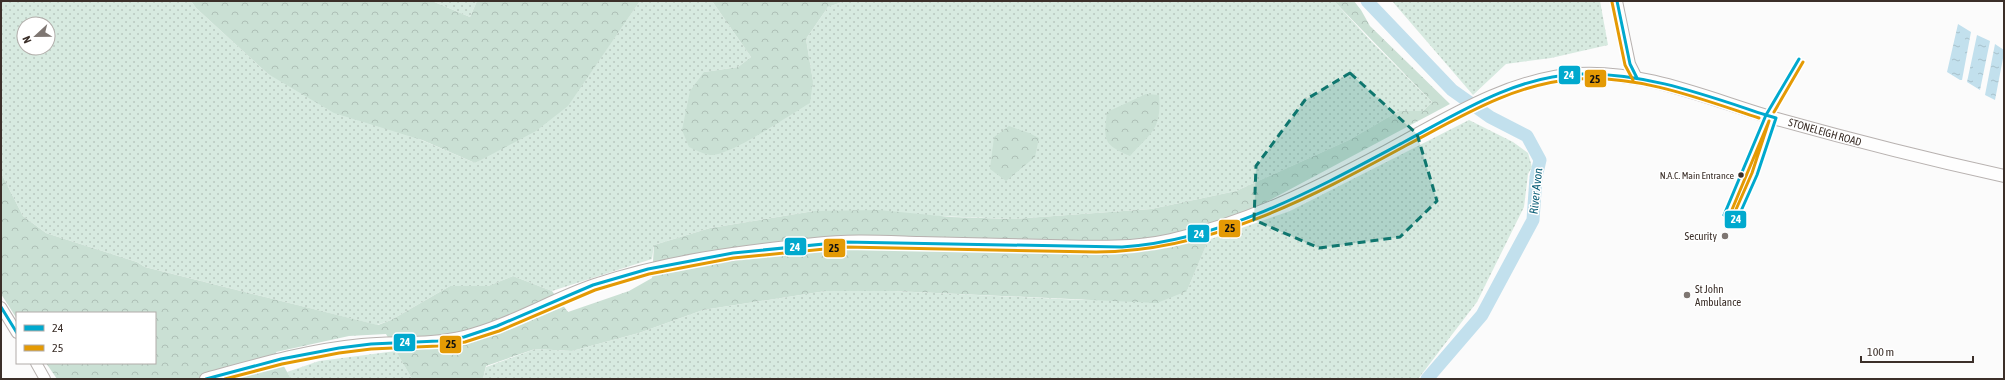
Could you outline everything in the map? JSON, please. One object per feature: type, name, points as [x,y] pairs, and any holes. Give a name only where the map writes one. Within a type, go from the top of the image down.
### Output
[{"type":"main road","name":"STONELEIGH ROAD","points":[[206,379],[305,354],[338,348],[365,344],[429,342],[460,338],[482,332],[600,283],[643,269],[697,259],[821,243],[876,242],[1121,248],[1165,242],[1212,231],[1248,219],[1344,174],[1435,125],[1506,90],[1550,78],[1578,74],[1637,78],[1705,95],[1861,143],[2004,176]]},
{"type":"street","points":[[1617,1],[1630,64],[1637,78]]},
{"type":"street","points":[[1,307],[16,331]]},
{"type":"street","points":[[37,364],[45,379]]},
{"type":"highlighted area","points":[[1350,73],[1417,134],[1437,201],[1400,237],[1319,248],[1254,220],[1256,166],[1305,100]]},
{"type":"green space","points":[[1,1],[191,1],[196,8],[268,74],[475,163],[567,106],[640,1],[712,1],[751,57],[738,67],[704,72],[813,81],[806,39],[828,7],[845,1],[1334,1],[1371,41],[1432,102],[1423,111],[1399,111],[1349,140],[1236,191],[1151,209],[1013,219],[814,211],[710,228],[654,245],[652,259],[552,291],[513,276],[488,286],[450,286],[391,320],[377,325],[145,267],[137,262],[46,233],[23,216],[1,173]]},
{"type":"green space","points":[[191,1],[432,1],[470,17],[477,1],[640,1],[568,106],[536,131],[475,163],[422,140],[334,113],[268,74],[196,8]]},
{"type":"green space","points":[[432,1],[477,1],[470,17]]},
{"type":"green space","points":[[712,1],[845,1],[828,7],[806,39],[813,81],[810,103],[745,142],[719,154],[710,155],[689,147],[682,130],[690,91],[704,72],[738,67],[751,57]]},
{"type":"green space","points":[[1334,1],[1354,1],[1370,26],[1450,104],[1212,231],[1187,291],[1157,303],[893,291],[826,291],[703,310],[639,333],[572,351],[535,349],[486,366],[483,379],[412,379],[386,334],[349,336],[276,352],[291,379],[57,379],[47,364],[156,364],[156,312],[16,312],[16,317],[1,294],[1,173],[23,216],[46,233],[137,262],[145,267],[378,325],[391,320],[450,286],[488,286],[513,276],[552,291],[568,312],[629,291],[652,278],[654,245],[710,228],[814,211],[879,210],[951,217],[1013,219],[1151,209],[1236,191],[1349,140],[1399,111],[1423,111],[1432,102]]},
{"type":"green space","points":[[1392,1],[1600,1],[1608,45],[1551,58],[1506,64],[1473,95]]},
{"type":"green space","points":[[1146,94],[1159,95],[1159,116],[1154,130],[1130,156],[1114,148],[1107,140],[1105,129],[1107,112]]},
{"type":"green space","points":[[1469,120],[1513,142],[1528,153],[1532,167],[1528,174],[1524,207],[1477,302],[1418,379],[483,379],[486,367],[535,349],[572,351],[639,333],[703,310],[826,291],[893,291],[1082,300],[1187,291],[1208,240],[1290,211]]},
{"type":"green space","points":[[1009,126],[1039,138],[1035,157],[1006,181],[990,169],[994,137]]},
{"type":"green space","points":[[396,351],[412,379],[291,379],[287,372],[319,361]]},
{"type":"water","points":[[1958,24],[1971,32],[1962,80],[1947,72]]},
{"type":"water","points":[[1977,35],[1990,41],[1980,90],[1967,82]]},
{"type":"water","points":[[1995,44],[2004,50],[2004,53],[1995,100],[1985,95]]},
{"type":"waterway","name":"River Avon","points":[[1367,1],[1452,90],[1490,117],[1527,136],[1540,160],[1536,177],[1533,220],[1482,315],[1427,379]]},
{"type":"transit line","name":"24","points":[[1617,1],[1630,64],[1637,78]]},
{"type":"transit line","name":"25","points":[[1612,2],[1625,65],[1633,80]]},
{"type":"transit line","name":"24","points":[[1766,115],[1799,59]]},
{"type":"transit line","name":"25","points":[[1774,112],[1803,62]]},
{"type":"transit line","name":"24","points":[[206,379],[281,359],[339,348],[371,344],[438,341],[464,337],[497,326],[593,285],[648,269],[733,253],[844,242],[1122,247],[1160,242],[1197,234],[1268,210],[1303,194],[1466,108],[1488,98],[1533,81],[1556,76],[1603,74],[1651,81],[1674,86],[1766,115]]},
{"type":"transit line","name":"25","points":[[225,379],[282,364],[339,353],[371,349],[438,346],[465,342],[499,331],[595,290],[649,274],[733,258],[845,247],[1096,252],[1138,250],[1179,243],[1218,232],[1258,218],[1296,202],[1370,165],[1447,123],[1489,103],[1510,94],[1554,82],[1577,79],[1601,79],[1647,85],[1693,96],[1759,118]]},
{"type":"transit line","name":"24","points":[[1766,115],[1776,118],[1757,175],[1737,220],[1724,215],[1766,115]]},
{"type":"transit line","name":"25","points":[[1769,121],[1752,173],[1734,214],[1731,212],[1769,121]]},
{"type":"transit line","name":"24","points":[[1,307],[16,331]]},
{"type":"place","name":"N.A.C. Main Entrance","points":[[1741,175]]},
{"type":"place","name":"Security","points":[[1725,236]]},
{"type":"place","name":"St John Ambulance","points":[[1687,295]]}]
